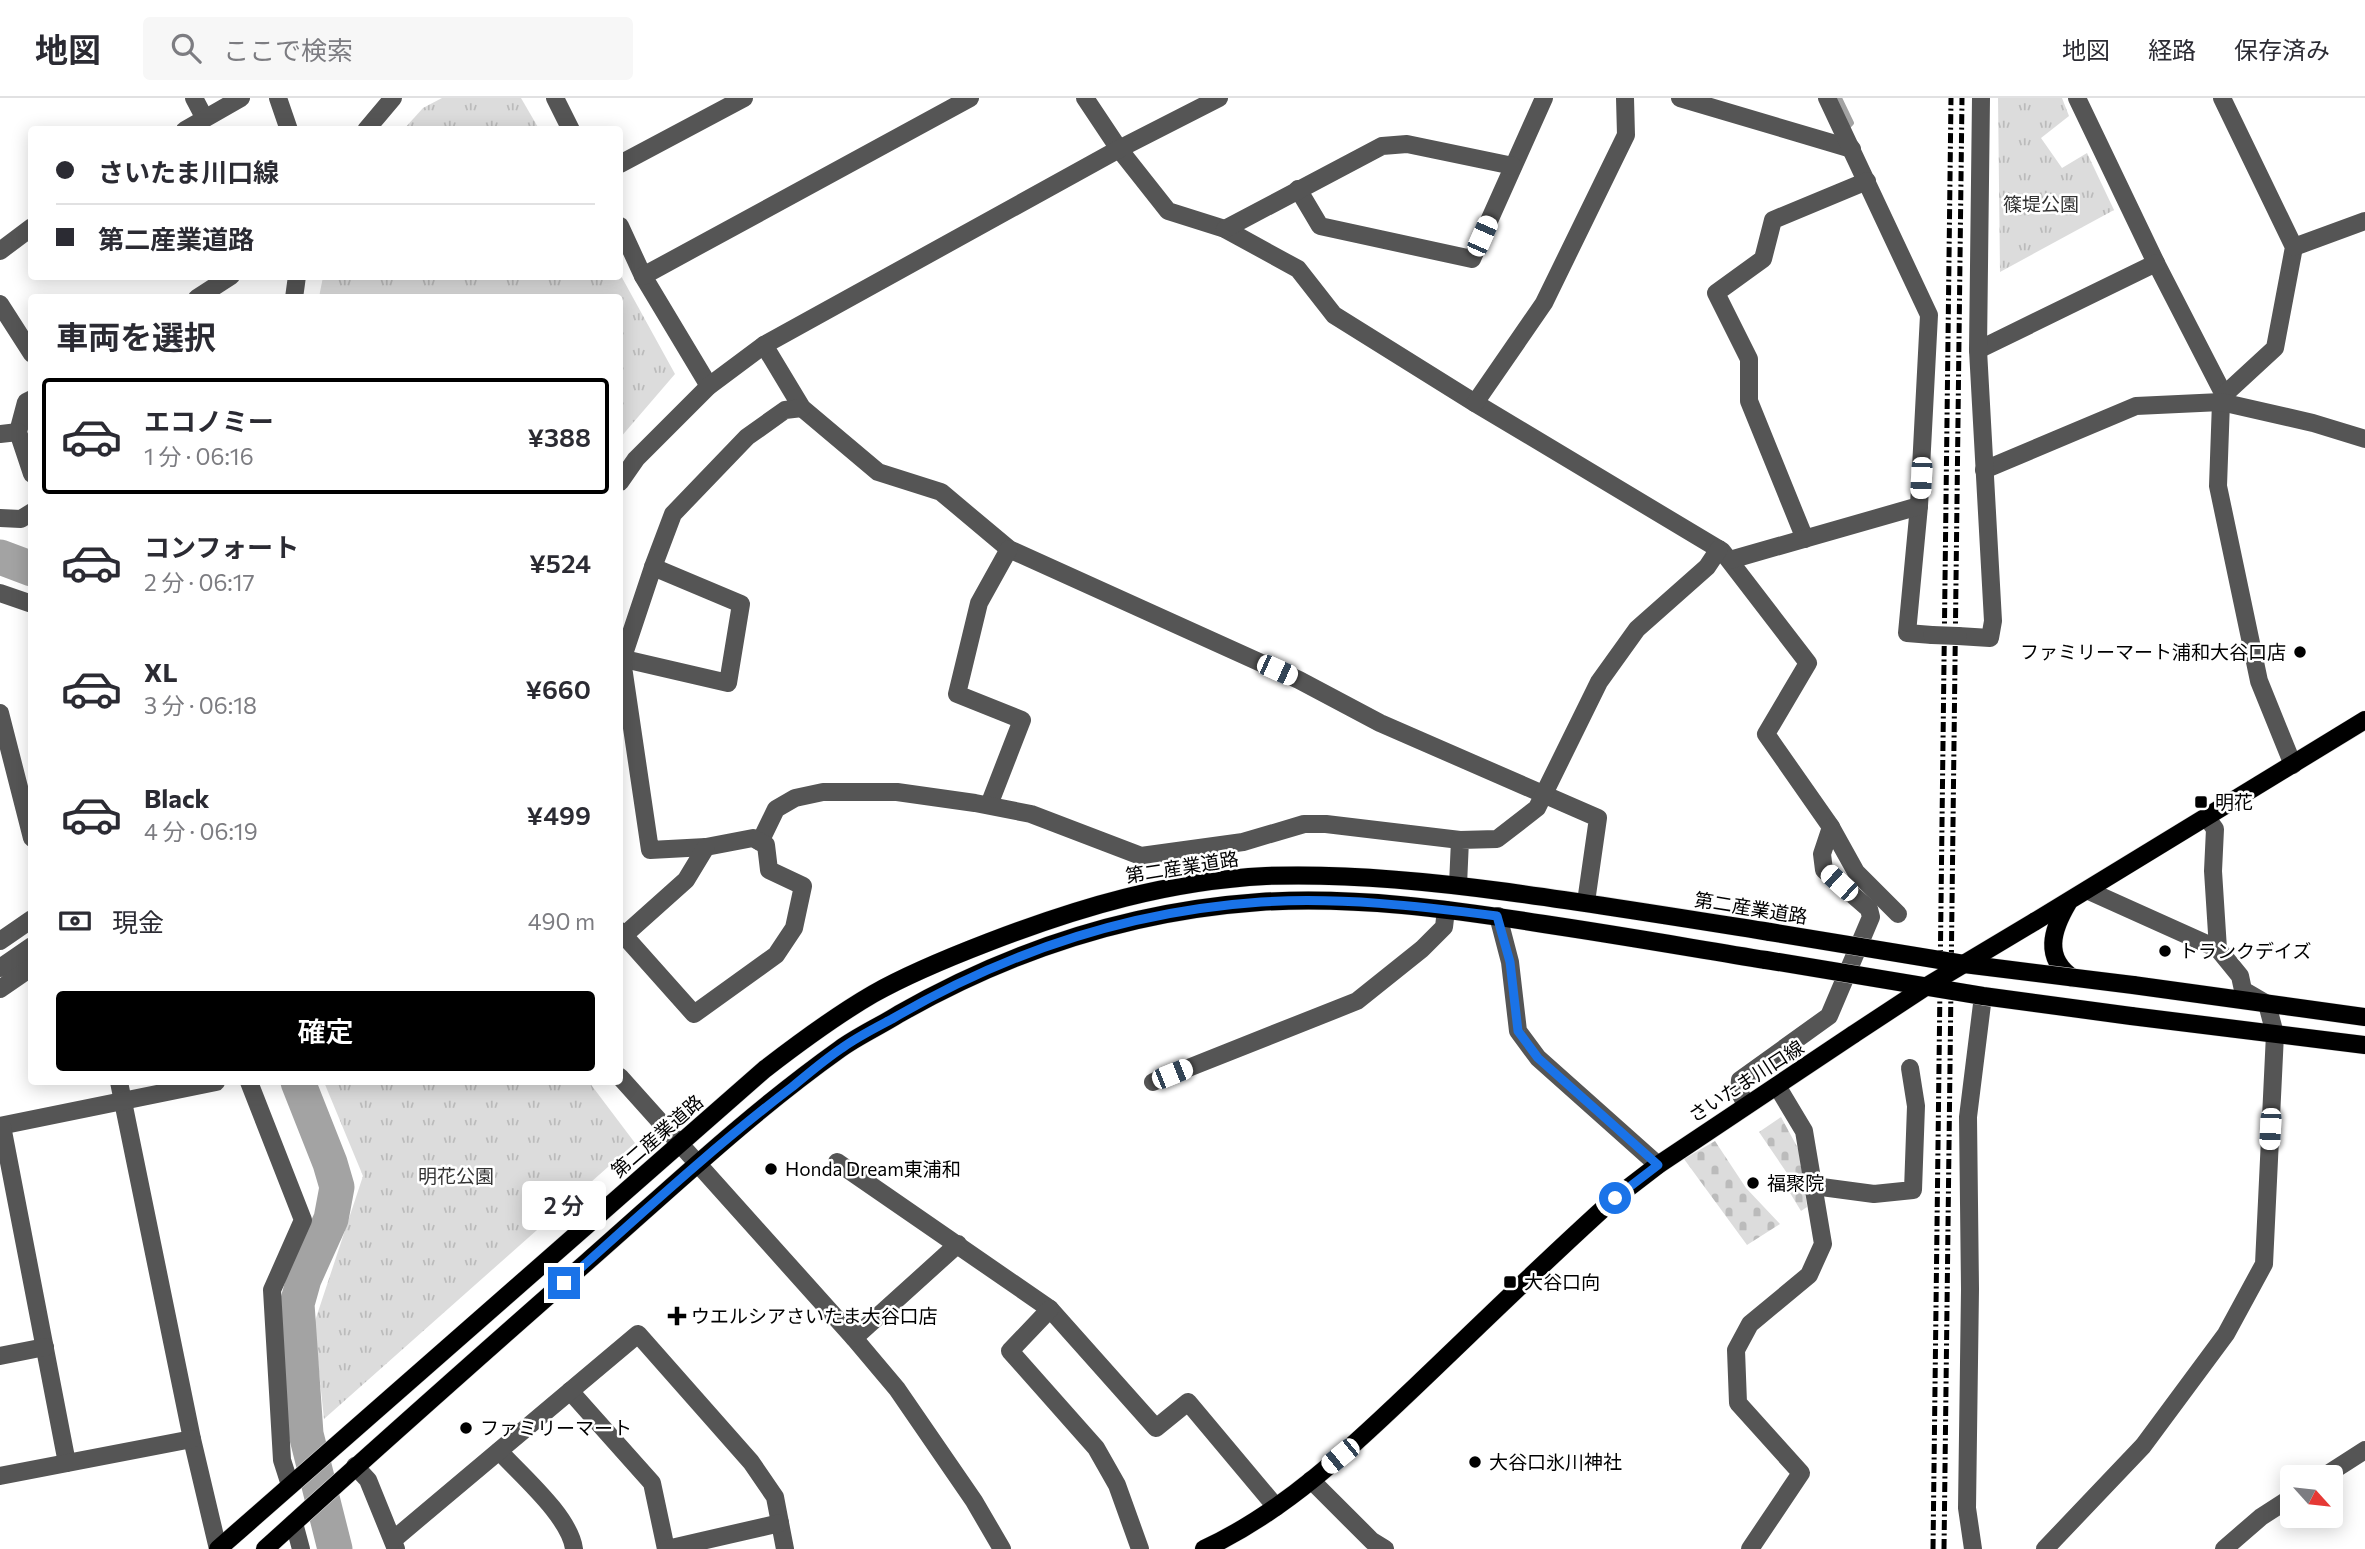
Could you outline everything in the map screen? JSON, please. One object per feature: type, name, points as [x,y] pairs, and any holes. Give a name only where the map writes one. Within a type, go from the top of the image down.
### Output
[{"type":"main road","name":"さいたま川口線","points":[[1204,1549],[1276,1507],[1355,1444],[1580,1230],[1615,1198],[1658,1165],[1927,986],[2088,891],[2365,720]]},
{"type":"main road","name":"第二産業道路","points":[[218,1549],[679,1145],[809,1035],[875,992],[949,957],[1059,915],[1119,898],[1186,885],[1265,876],[1392,879],[1458,885],[1586,902],[1964,964],[2365,1017]]},
{"type":"main road","points":[[265,1549],[733,1132],[843,1047],[944,990],[1006,960],[1087,933],[1178,912],[1261,902],[1378,903],[1497,916],[1983,996],[2365,1045]]},
{"type":"main road","points":[[2068,903],[2055,930],[2053,942],[2054,957],[2059,966],[2073,978]]},
{"type":"street","points":[[194,98],[204,117]]},
{"type":"street","points":[[191,126],[241,98]]},
{"type":"street","points":[[278,98],[288,126]]},
{"type":"street","points":[[369,126],[391,98]]},
{"type":"street","points":[[555,98],[570,126]]},
{"type":"street","points":[[623,162],[744,98]]},
{"type":"street","points":[[1085,98],[1119,149],[1168,211],[1225,229],[1298,269],[1334,315],[1724,554],[1808,663],[1766,734],[1831,827],[1856,872],[1898,914]]},
{"type":"street","points":[[623,478],[636,459],[709,386],[764,345],[1119,149],[1219,98]]},
{"type":"street","points":[[1298,189],[1320,226],[1472,259],[1544,98]]},
{"type":"street","points":[[1475,402],[1550,291],[1626,135],[1625,98]]},
{"type":"street","points":[[1680,98],[1851,146]]},
{"type":"street","points":[[1827,98],[1929,315],[1919,506],[1907,633],[1990,638],[1993,621],[1978,350],[1981,98]]},
{"type":"street","points":[[2077,98],[2222,398],[2218,486],[2259,681],[2293,765]]},
{"type":"street","points":[[2222,98],[2294,247],[2275,348],[2222,398]]},
{"type":"street","points":[[643,276],[963,100]]},
{"type":"street","points":[[1225,229],[1382,146],[1407,144],[1513,166]]},
{"type":"street","points":[[1805,539],[1749,401],[1749,359],[1716,293],[1763,259],[1773,220],[1867,181]]},
{"type":"street","points":[[2294,247],[2365,221]]},
{"type":"street","points":[[0,251],[28,231]]},
{"type":"street","points":[[623,233],[643,276],[709,386]]},
{"type":"street","points":[[1978,350],[2156,263]]},
{"type":"street","points":[[203,294],[225,280]]},
{"type":"street","points":[[0,304],[28,348]]},
{"type":"street","points":[[764,345],[802,408],[878,472],[941,492],[1009,549],[1298,680],[1380,723],[1598,818],[1586,902]]},
{"type":"street","points":[[1984,470],[2136,406],[2222,398],[2365,439]]},
{"type":"street","points":[[28,401],[18,432],[28,462]]},
{"type":"street","points":[[623,653],[673,514],[747,437],[785,410],[802,408]]},
{"type":"street","points":[[0,434],[18,432]]},
{"type":"street","points":[[760,842],[776,809],[795,798],[824,792],[897,792],[1031,814],[1141,856],[1243,842],[1304,824],[1326,824],[1461,840],[1497,839],[1537,808],[1599,682],[1637,629],[1707,567],[1724,554],[1805,539],[1919,506]]},
{"type":"street","points":[[0,518],[21,519],[28,515]]},
{"type":"street","points":[[989,806],[1022,720],[957,695],[979,603],[1009,549]]},
{"type":"street","points":[[623,659],[728,683],[741,604],[653,567]]},
{"type":"street","points":[[0,593],[28,603]]},
{"type":"street","points":[[623,691],[626,738],[650,850],[706,848],[753,838],[766,845],[769,870],[803,886],[794,928],[776,955],[694,1014],[623,937]]},
{"type":"street","points":[[0,713],[28,822]]},
{"type":"street","points":[[2207,818],[2215,829],[2213,871],[2218,948]]},
{"type":"street","points":[[1746,1105],[1739,1091],[1741,1080],[1829,1016],[1871,917],[1868,909],[1825,870],[1822,854],[1831,827]]},
{"type":"street","points":[[1458,885],[1461,840]]},
{"type":"street","points":[[623,933],[686,880],[706,848]]},
{"type":"street","points":[[2045,1549],[2143,1446],[2226,1334],[2263,1264],[2275,1034],[2267,1004],[2243,990],[2240,976],[2218,948],[2088,891]]},
{"type":"street","points":[[1153,1082],[1357,1001],[1422,949],[1444,927],[1446,910]]},
{"type":"street","points":[[1497,916],[1510,962],[1518,1031],[1538,1058],[1658,1165]]},
{"type":"street","points":[[0,942],[28,922]]},
{"type":"street","points":[[0,968],[28,949]]},
{"type":"street","points":[[0,989],[28,970]]},
{"type":"street","points":[[1972,1549],[1967,1508],[1970,1289],[1968,1117],[1983,996]]},
{"type":"street","points":[[1814,1186],[1874,1194],[1913,1190],[1916,1106],[1910,1068]]},
{"type":"street","points":[[623,1080],[897,1389],[974,1501],[1002,1549]]},
{"type":"street","points":[[120,1085],[192,1439],[218,1549]]},
{"type":"street","points":[[67,1463],[1,1126],[202,1085]]},
{"type":"street","points":[[250,1085],[303,1220],[272,1290],[282,1460],[290,1485]]},
{"type":"street","points":[[1750,1549],[1801,1473],[1738,1403],[1736,1350],[1750,1324],[1808,1275],[1823,1244],[1804,1131],[1777,1086]]},
{"type":"street","points":[[837,1162],[1050,1309],[1156,1428],[1188,1402],[1276,1507]]},
{"type":"street","points":[[854,1338],[958,1244]]},
{"type":"street","points":[[1050,1309],[1010,1352],[1096,1448],[1117,1485],[1140,1549]]},
{"type":"street","points":[[355,1466],[368,1480],[395,1545],[499,1451],[638,1334],[751,1462],[775,1497],[785,1549]]},
{"type":"street","points":[[0,1356],[45,1347]]},
{"type":"street","points":[[570,1391],[652,1483],[666,1549],[780,1523]]},
{"type":"street","points":[[0,1476],[192,1439]]},
{"type":"street","points":[[2342,1465],[2365,1450]]},
{"type":"street","points":[[499,1451],[561,1519],[573,1536],[575,1549]]},
{"type":"street","points":[[1311,1479],[1374,1546]]},
{"type":"street","points":[[2224,1549],[2261,1517],[2280,1505]]},
{"type":"street","points":[[294,1523],[301,1549]]},
{"type":"green space","points":[[442,98],[521,98],[537,126],[407,126],[423,108]]},
{"type":"green space","name":"篠堤公園","points":[[1998,98],[2062,98],[2069,116],[2041,138],[2062,168],[2087,153],[2114,210],[2000,272]]},
{"type":"green space","points":[[623,279],[675,374],[623,435],[623,294],[320,294],[322,280]]},
{"type":"green space","name":"明花公園","points":[[325,1085],[591,1085],[635,1143],[324,1419],[314,1324],[363,1176]]},
{"type":"green space","points":[[1781,1117],[1800,1152],[1807,1207],[1801,1211],[1784,1183],[1791,1179],[1759,1132]]},
{"type":"green space","points":[[1715,1141],[1746,1188],[1780,1224],[1747,1245],[1684,1159]]},
{"type":"waterway","points":[[1839,98],[1851,123],[1845,129]]},
{"type":"waterway","points":[[0,557],[28,568]]},
{"type":"waterway","points":[[299,1085],[337,1187],[331,1219],[304,1279],[297,1304],[306,1434],[335,1549]]},
{"type":"railway","points":[[1933,1549],[1951,98]]},
{"type":"railway","points":[[1944,1549],[1962,98]]},
{"type":"place","name":"ファミリーマート浦和大谷口店","points":[[2300,652]]},
{"type":"place","name":"明花","points":[[2201,802]]},
{"type":"place","name":"トランクデイズ","points":[[2165,951]]},
{"type":"place","name":"Honda Dream東浦和","points":[[771,1169]]},
{"type":"place","name":"福聚院","points":[[1753,1183]]},
{"type":"place","name":"大谷口向","points":[[1510,1282]]},
{"type":"place","name":"ウエルシアさいたま大谷口店","points":[[677,1316]]},
{"type":"place","name":"ファミリーマート","points":[[466,1428]]},
{"type":"place","name":"大谷口氷川神社","points":[[1475,1462]]},
{"type":"route","points":[[564,1283],[733,1132],[843,1047],[932,996],[1006,960],[1087,933],[1178,912],[1261,902],[1390,904],[1497,916],[1510,962],[1518,1031],[1538,1058],[1658,1165],[1615,1198]]}]
